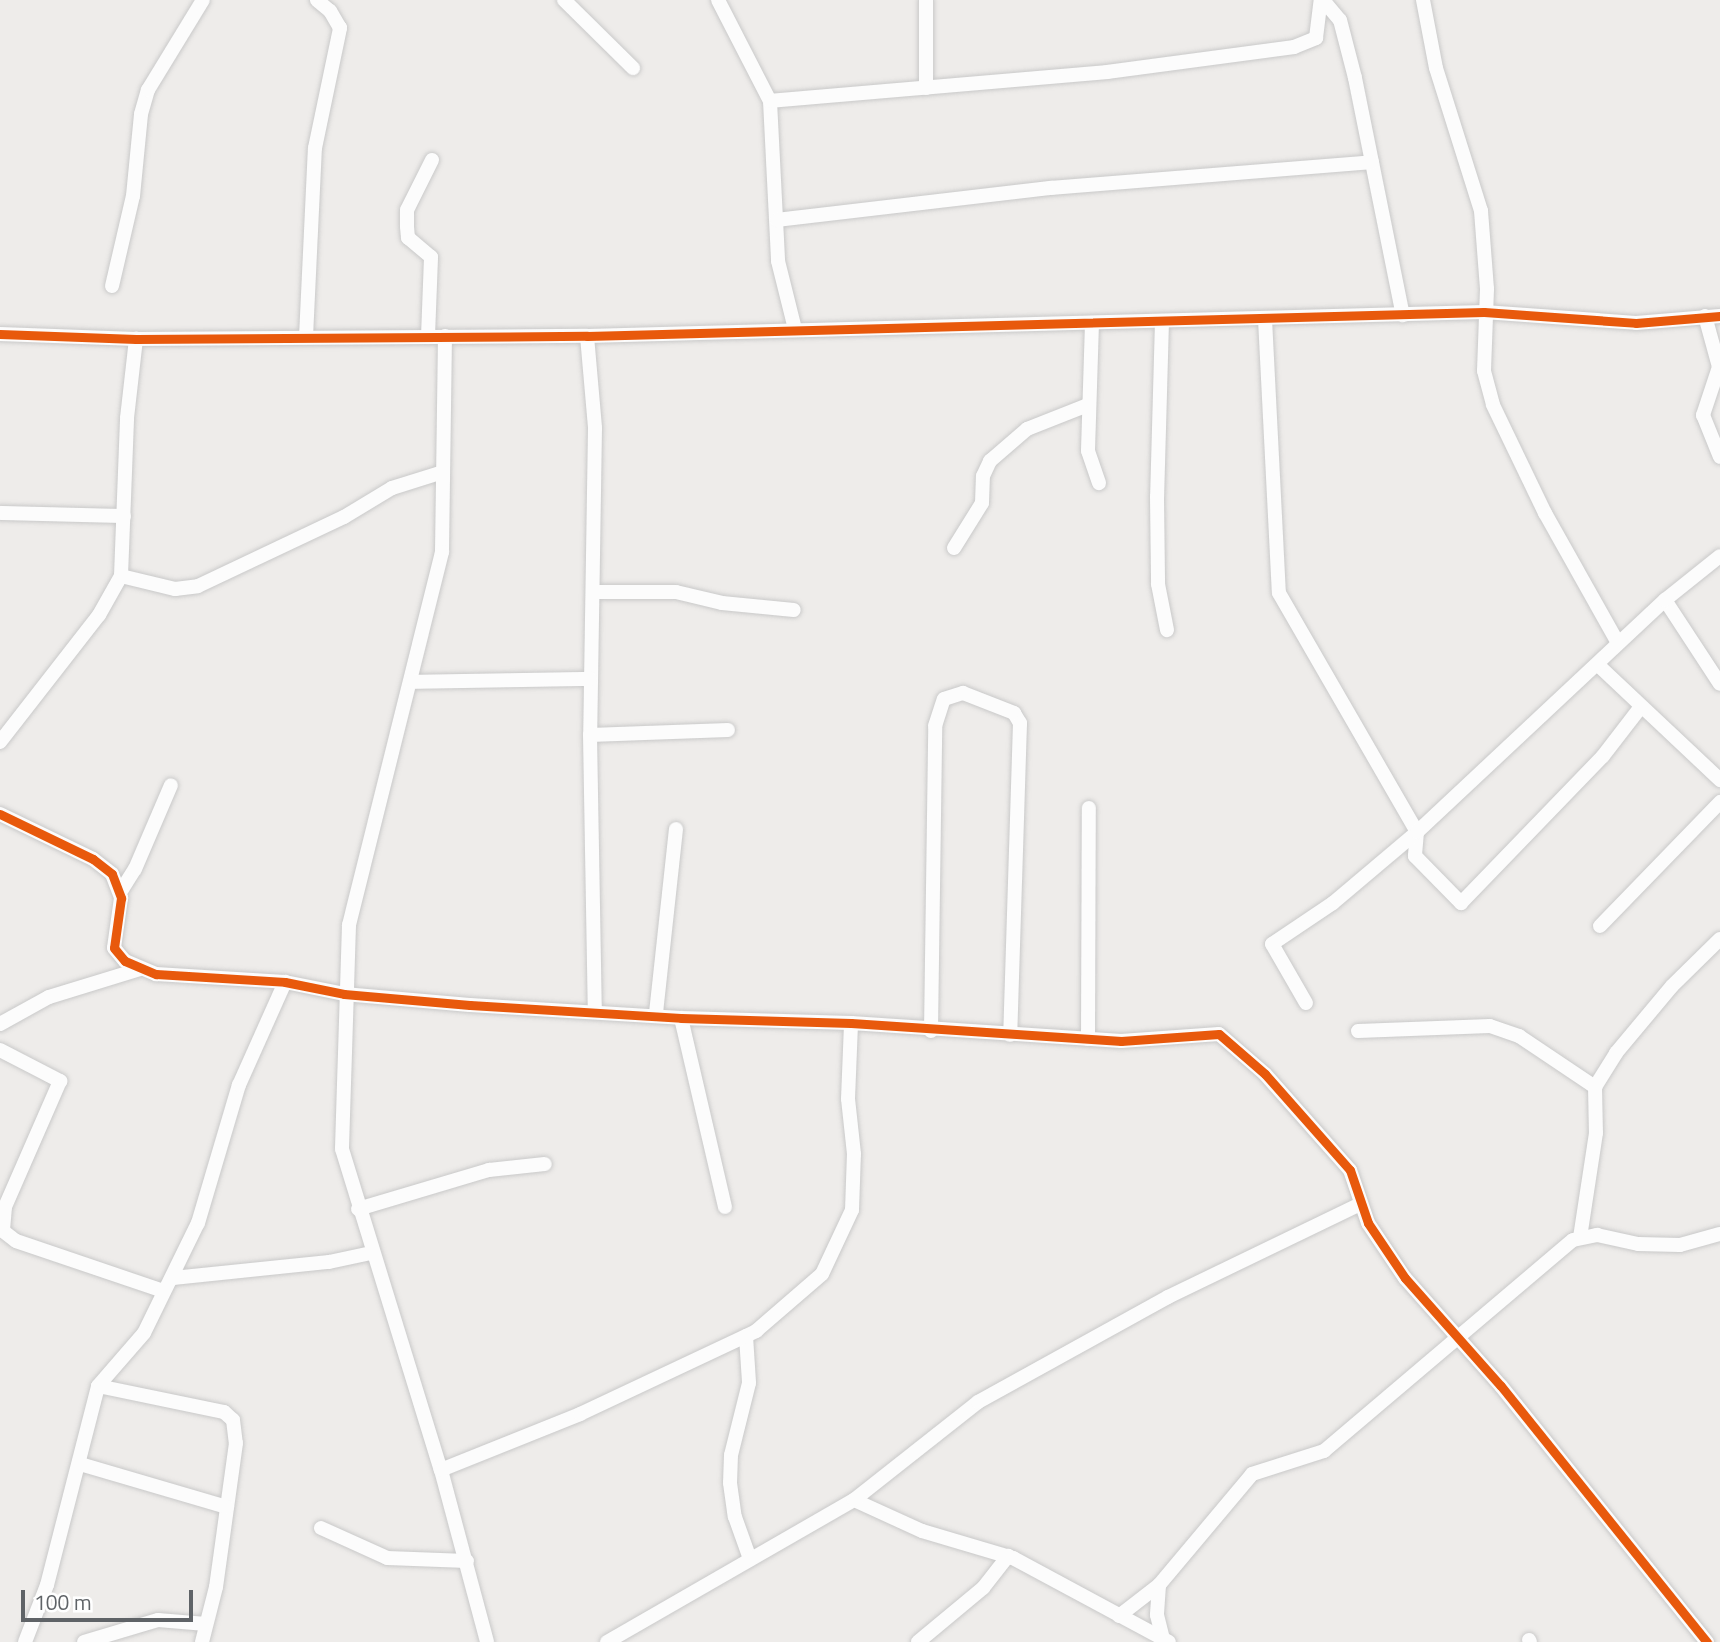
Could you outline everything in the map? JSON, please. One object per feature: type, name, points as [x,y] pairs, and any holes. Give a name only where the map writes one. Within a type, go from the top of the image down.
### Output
[{"type":"street","points":[[112,286],[133,195],[145,102],[203,0]]},
{"type":"street","points":[[306,337],[315,148],[340,29],[330,11],[317,0]]},
{"type":"street","points":[[564,0],[633,68]]},
{"type":"street","points":[[718,0],[770,101],[778,261],[796,329]]},
{"type":"street","points":[[926,0],[926,88]]},
{"type":"street","points":[[770,101],[1107,72],[1294,47],[1316,38],[1322,0]]},
{"type":"street","points":[[1322,0],[1340,20],[1403,315]]},
{"type":"street","points":[[1423,0],[1437,68],[1481,211],[1485,371],[1507,441],[1618,643]]},
{"type":"street","points":[[428,336],[432,257],[408,238],[407,210],[432,160]]},
{"type":"street","points":[[777,220],[1051,188],[1372,162]]},
{"type":"street","points":[[0,334],[136,339],[587,336],[1485,312],[1636,323],[1713,316],[1720,367],[1703,415],[1720,457]]},
{"type":"street","points":[[1265,318],[1279,593],[1417,832],[1415,856],[1461,903],[1603,756],[1640,708]]},
{"type":"street","points":[[1162,321],[1157,497],[1158,584],[1167,630]]},
{"type":"street","points":[[1092,323],[1088,451],[1099,483]]},
{"type":"street","points":[[445,336],[442,552],[349,925],[344,994],[342,1149],[371,1253],[441,1470],[487,1642]]},
{"type":"street","points":[[587,336],[595,428],[590,679],[595,1011]]},
{"type":"street","points":[[0,742],[99,615],[121,576],[127,418],[136,339]]},
{"type":"street","points":[[954,548],[982,503],[983,476],[990,461],[1027,429],[1088,405]]},
{"type":"street","points":[[121,576],[175,589],[198,586],[344,517],[392,488],[443,472]]},
{"type":"street","points":[[0,513],[124,516]]},
{"type":"street","points":[[1306,1003],[1272,944],[1333,903],[1417,832],[1665,600],[1720,556]]},
{"type":"street","points":[[593,592],[676,592],[722,603],[794,610]]},
{"type":"street","points":[[1665,600],[1720,684]]},
{"type":"street","points":[[1598,665],[1640,708],[1720,780]]},
{"type":"street","points":[[411,682],[590,679]]},
{"type":"street","points":[[931,1031],[934,726],[944,699],[963,693],[1014,713],[1020,723],[1010,1035]]},
{"type":"street","points":[[590,735],[728,730]]},
{"type":"street","points":[[140,969],[114,948],[121,891],[171,785]]},
{"type":"street","points":[[1600,926],[1720,802]]},
{"type":"street","points":[[1088,1039],[1089,808]]},
{"type":"street","points":[[0,814],[93,859],[112,874],[121,891]]},
{"type":"street","points":[[656,1013],[676,829]]},
{"type":"street","points":[[1580,1237],[1596,1133],[1595,1087],[1616,1054],[1672,986],[1720,939]]},
{"type":"street","points":[[0,1024],[49,997],[140,969],[285,982],[344,994],[656,1013],[681,1018],[851,1023],[931,1031],[1140,1041],[1213,1033],[1229,1039],[1350,1170],[1360,1204],[1405,1278],[1458,1336],[1707,1642]]},
{"type":"street","points":[[25,1642],[47,1586],[98,1385],[144,1333],[198,1223],[239,1085],[285,982]]},
{"type":"street","points":[[681,1018],[724,1207]]},
{"type":"street","points":[[441,1470],[580,1414],[746,1336],[773,1321],[822,1274],[852,1210],[855,1154],[848,1099],[851,1023]]},
{"type":"street","points":[[1357,1031],[1490,1026],[1519,1036],[1595,1087]]},
{"type":"street","points":[[0,1050],[60,1081],[5,1207],[3,1231],[16,1241],[168,1284],[328,1262],[371,1253]]},
{"type":"street","points":[[358,1209],[489,1170],[545,1164]]},
{"type":"street","points":[[607,1642],[854,1500],[978,1402],[1168,1297],[1360,1204]]},
{"type":"street","points":[[1119,1616],[1159,1585],[1252,1474],[1324,1451],[1458,1336],[1580,1237],[1597,1235],[1648,1246],[1680,1245],[1720,1234]]},
{"type":"street","points":[[746,1336],[749,1383],[733,1445],[730,1483],[736,1517],[750,1559]]},
{"type":"street","points":[[98,1385],[224,1412],[233,1420],[236,1443],[202,1642]]},
{"type":"street","points":[[80,1464],[227,1507]]},
{"type":"street","points":[[854,1500],[922,1531],[1008,1556],[1119,1616],[1144,1635],[1166,1640]]},
{"type":"street","points":[[321,1528],[387,1558],[467,1561]]},
{"type":"street","points":[[918,1642],[983,1588],[1008,1556]]},
{"type":"street","points":[[1159,1585],[1157,1615],[1166,1640]]},
{"type":"street","points":[[84,1642],[158,1620],[206,1624]]},
{"type":"cycle path","points":[[0,334],[136,339],[587,336],[1484,312],[1636,323],[1720,316]]},
{"type":"cycle path","points":[[0,814],[93,859],[112,874],[121,898],[114,948],[125,961],[156,974],[285,982],[344,994],[470,1005],[681,1018],[851,1023],[1121,1041],[1219,1034],[1265,1074],[1350,1170],[1368,1223],[1405,1278],[1501,1386],[1707,1642]]}]
